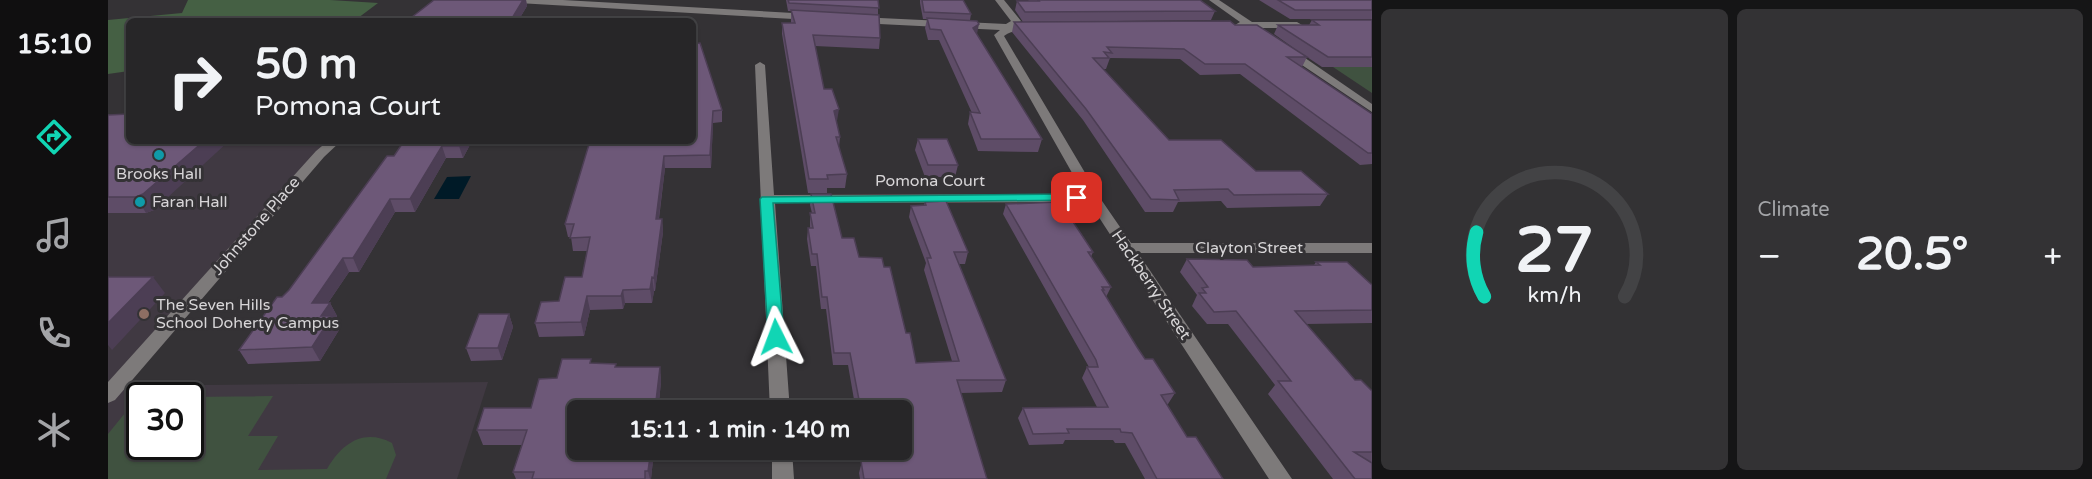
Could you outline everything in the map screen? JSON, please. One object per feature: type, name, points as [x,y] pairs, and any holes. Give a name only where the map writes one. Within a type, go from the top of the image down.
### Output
[{"type":"street","points":[[518,0],[819,17]]},
{"type":"street","points":[[760,0],[762,14]]},
{"type":"street","name":"Hackberry Street","points":[[999,0],[1016,21],[999,35],[1093,198],[1281,479]]},
{"type":"street","points":[[1213,0],[1264,35]]},
{"type":"street","points":[[853,19],[1039,27]]},
{"type":"street","points":[[1227,26],[1304,25]]},
{"type":"street","points":[[1274,41],[1372,109]]},
{"type":"street","points":[[760,65],[779,400]]},
{"type":"street","name":"Johnstone Place","points":[[108,395],[320,154],[332,144]]},
{"type":"street","name":"Pomona Court","points":[[767,199],[1093,198]]},
{"type":"street","name":"Clayton Street","points":[[1126,248],[1372,248]]},
{"type":"street","points":[[782,460],[783,479]]},
{"type":"shaded area","name":"The Seven Hills School Doherty Campus","points":[[126,115],[126,144],[327,144],[116,386],[126,386],[126,460],[204,460],[204,385],[488,382],[457,479],[108,479],[108,129]]},
{"type":"green space","points":[[188,0],[330,0],[378,3],[358,18],[129,18],[182,13]]},
{"type":"green space","points":[[126,18],[126,71],[108,74],[108,20]]},
{"type":"green space","points":[[1333,67],[1372,67],[1372,93]]},
{"type":"green space","points":[[273,396],[248,436],[278,436],[258,470],[327,469],[347,445],[372,437],[392,443],[396,455],[386,479],[108,479],[108,434],[126,412],[126,460],[204,460],[204,397]]},
{"type":"water","points":[[471,176],[459,199],[434,199],[447,177]]},
{"type":"building","points":[[434,0],[523,0],[512,18],[412,17]]},
{"type":"building","points":[[788,0],[878,0],[879,8],[789,3]]},
{"type":"building","points":[[922,0],[963,0],[971,14],[924,12]]},
{"type":"building","points":[[1200,0],[1215,11],[1025,12],[1017,1]]},
{"type":"building","points":[[1278,0],[1372,0],[1372,10],[1295,10]]},
{"type":"building","points":[[791,10],[879,15],[880,38],[813,35],[824,89],[832,89],[839,109],[834,111],[840,137],[836,137],[847,174],[827,175],[828,179],[809,179],[782,23],[795,23]]},
{"type":"building","points":[[927,18],[977,21],[979,24],[973,28],[1042,139],[981,139],[970,112],[980,113],[941,30],[930,29]]},
{"type":"building","points":[[1312,20],[1372,20],[1372,57],[1328,57],[1278,25],[1319,25]]},
{"type":"building","points":[[1230,21],[1235,25],[1257,25],[1307,57],[1287,57],[1372,114],[1372,153],[1368,153],[1245,64],[1205,64],[1184,49],[1107,47],[1112,53],[1104,52],[1109,58],[1093,58],[1169,140],[1221,140],[1256,171],[1301,171],[1328,194],[1234,195],[1228,189],[1174,190],[1179,200],[1151,199],[1086,109],[1014,22]]},
{"type":"building","points":[[700,43],[722,110],[713,111],[710,155],[664,156],[656,219],[662,219],[654,278],[652,277],[650,289],[623,290],[621,296],[587,296],[581,322],[535,323],[541,302],[559,301],[565,277],[582,277],[590,237],[570,238],[574,224],[565,224],[589,144],[696,144],[696,44]]},
{"type":"building","points":[[126,114],[126,144],[201,144],[143,194],[136,197],[108,197],[108,115]]},
{"type":"building","points":[[918,139],[947,139],[958,165],[928,165]]},
{"type":"building","points":[[402,144],[460,144],[459,146],[442,146],[410,199],[390,199],[353,258],[343,258],[312,303],[330,303],[321,316],[332,316],[312,347],[239,350],[277,297],[282,297],[289,290],[387,156],[394,156]]},
{"type":"building","points":[[811,194],[831,194],[842,238],[854,238],[859,257],[882,258],[884,267],[890,267],[906,333],[910,333],[916,363],[959,361],[927,258],[931,258],[911,206],[926,205],[925,202],[946,201],[968,252],[954,252],[1006,380],[957,380],[987,479],[864,479],[861,461],[912,460],[912,400],[859,400],[850,353],[834,353],[827,297],[822,297],[817,254],[812,254],[808,228],[813,228],[810,213],[815,213]]},
{"type":"building","points":[[1060,202],[1093,252],[1088,252],[1111,287],[1102,287],[1104,290],[1102,290],[1145,359],[1153,359],[1175,393],[1161,395],[1187,437],[1196,437],[1223,479],[1157,479],[1132,433],[1121,432],[1120,429],[1067,429],[1069,433],[1033,434],[1023,408],[1108,407],[1087,367],[1098,367],[1096,360],[1006,204]]},
{"type":"building","points":[[1187,259],[1247,260],[1253,267],[1347,262],[1372,285],[1372,310],[1295,311],[1355,380],[1361,380],[1372,391],[1372,452],[1354,452],[1372,463],[1372,479],[1355,479],[1278,381],[1291,381],[1236,311],[1214,312],[1199,293],[1206,293],[1202,288],[1208,287]]},
{"type":"building","points":[[108,277],[153,277],[108,323]]},
{"type":"building","points":[[479,314],[509,314],[498,348],[466,348]]},
{"type":"building","points":[[562,359],[591,359],[590,363],[616,364],[615,367],[660,367],[656,400],[567,400],[567,460],[650,460],[648,471],[645,471],[645,479],[532,479],[534,472],[513,472],[527,430],[477,430],[484,408],[531,408],[539,379],[557,378]]},
{"type":"place","name":"Brooks Hall","points":[[159,155]]},
{"type":"place","name":"Faran Hall","points":[[140,202]]},
{"type":"place","name":"The Seven Hills School Doherty Campus","points":[[144,314]]},
{"type":"route","points":[[776,337],[767,199],[1077,198]]}]
